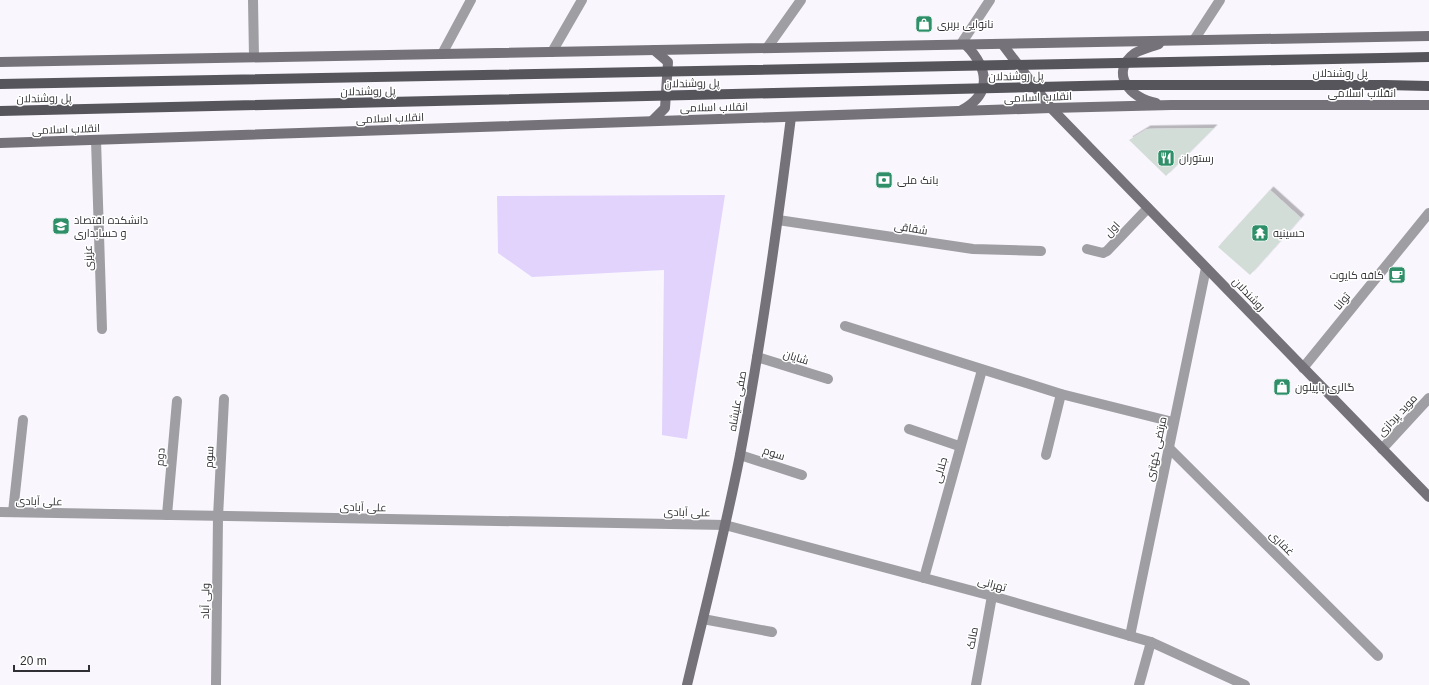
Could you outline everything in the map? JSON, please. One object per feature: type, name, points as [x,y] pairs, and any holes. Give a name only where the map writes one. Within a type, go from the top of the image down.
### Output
[{"type":"main road","points":[[0,62],[964,44],[1003,45],[1429,36]]},
{"type":"main road","points":[[1166,41],[1136,53],[1126,64],[1123,80],[1125,85],[1136,97],[1171,106]]},
{"type":"main road","points":[[960,111],[971,106],[978,98],[984,80],[980,62],[964,44]]},
{"type":"main road","name":"روشندلان","points":[[1003,45],[1051,108],[1429,497]]},
{"type":"main road","points":[[653,120],[665,108],[668,62],[654,50]]},
{"type":"main road","name":"پل روشندلان","points":[[0,84],[1429,57]]},
{"type":"main road","name":"پل روشندلان","points":[[0,111],[1124,85],[1385,85]]},
{"type":"main road","name":"انقلاب اسلامی","points":[[1385,85],[1429,86]]},
{"type":"main road","name":"انقلاب اسلامی","points":[[0,143],[653,120],[1051,108],[1429,105]]},
{"type":"main road","name":"صفی علیشاه","points":[[687,685],[740,455],[778,220],[791,117]]},
{"type":"street","points":[[253,0],[254,57]]},
{"type":"street","points":[[442,54],[471,0]]},
{"type":"street","points":[[552,52],[582,0]]},
{"type":"street","points":[[767,48],[801,0]]},
{"type":"street","points":[[964,44],[990,0]]},
{"type":"street","points":[[1194,40],[1220,0]]},
{"type":"street","name":"عزیزی","points":[[96,140],[102,329]]},
{"type":"street","name":"اول","points":[[1087,249],[1103,253],[1107,251],[1148,208]]},
{"type":"street","name":"توانا","points":[[1303,368],[1429,213]]},
{"type":"street","name":"شقاقی","points":[[778,220],[973,249],[1041,251]]},
{"type":"street","name":"مرتضی کهتری","points":[[1130,636],[1206,268]]},
{"type":"street","points":[[845,326],[1062,394],[1173,422]]},
{"type":"street","name":"شایان","points":[[757,357],[828,379]]},
{"type":"street","name":"جلالی","points":[[924,578],[959,446],[982,370]]},
{"type":"street","points":[[1046,455],[1062,394]]},
{"type":"street","name":"موید پردازی","points":[[1382,449],[1429,398]]},
{"type":"street","name":"سوم","points":[[218,517],[224,399]]},
{"type":"street","name":"دوم","points":[[167,515],[177,401]]},
{"type":"street","points":[[13,512],[23,420]]},
{"type":"street","points":[[909,429],[959,446]]},
{"type":"street","name":"غفاری","points":[[1168,447],[1378,656]]},
{"type":"street","name":"سوم","points":[[740,455],[802,475]]},
{"type":"street","name":"علی آبادی","points":[[0,512],[725,525]]},
{"type":"street","name":"ولی آباد","points":[[216,685],[218,517]]},
{"type":"street","name":"تهرانی","points":[[725,525],[992,596],[1151,642],[1245,685]]},
{"type":"street","name":"مالک","points":[[976,685],[992,596]]},
{"type":"street","points":[[703,619],[772,632]]},
{"type":"street","points":[[1139,685],[1151,642]]},
{"type":"shaded area","points":[[725,195],[687,439],[662,435],[664,270],[532,277],[498,253],[497,196]]},
{"type":"building","name":"رستوران","points":[[1214,128],[1166,176],[1129,140],[1147,129]]},
{"type":"building","name":"حسینیه","points":[[1270,190],[1301,218],[1250,275],[1218,247]]},
{"type":"place","name":"نانوایی بربری","points":[[924,24]]},
{"type":"place","name":"رستوران","points":[[1166,158]]},
{"type":"place","name":"بانک ملی","points":[[884,180]]},
{"type":"place","name":"دانشکده اقتصاد و حسابداری","points":[[61,226]]},
{"type":"place","name":"حسینیه","points":[[1260,233]]},
{"type":"place","name":"کافه کایوت","points":[[1397,275]]},
{"type":"place","name":"گالری پاپیلون","points":[[1282,387]]}]
